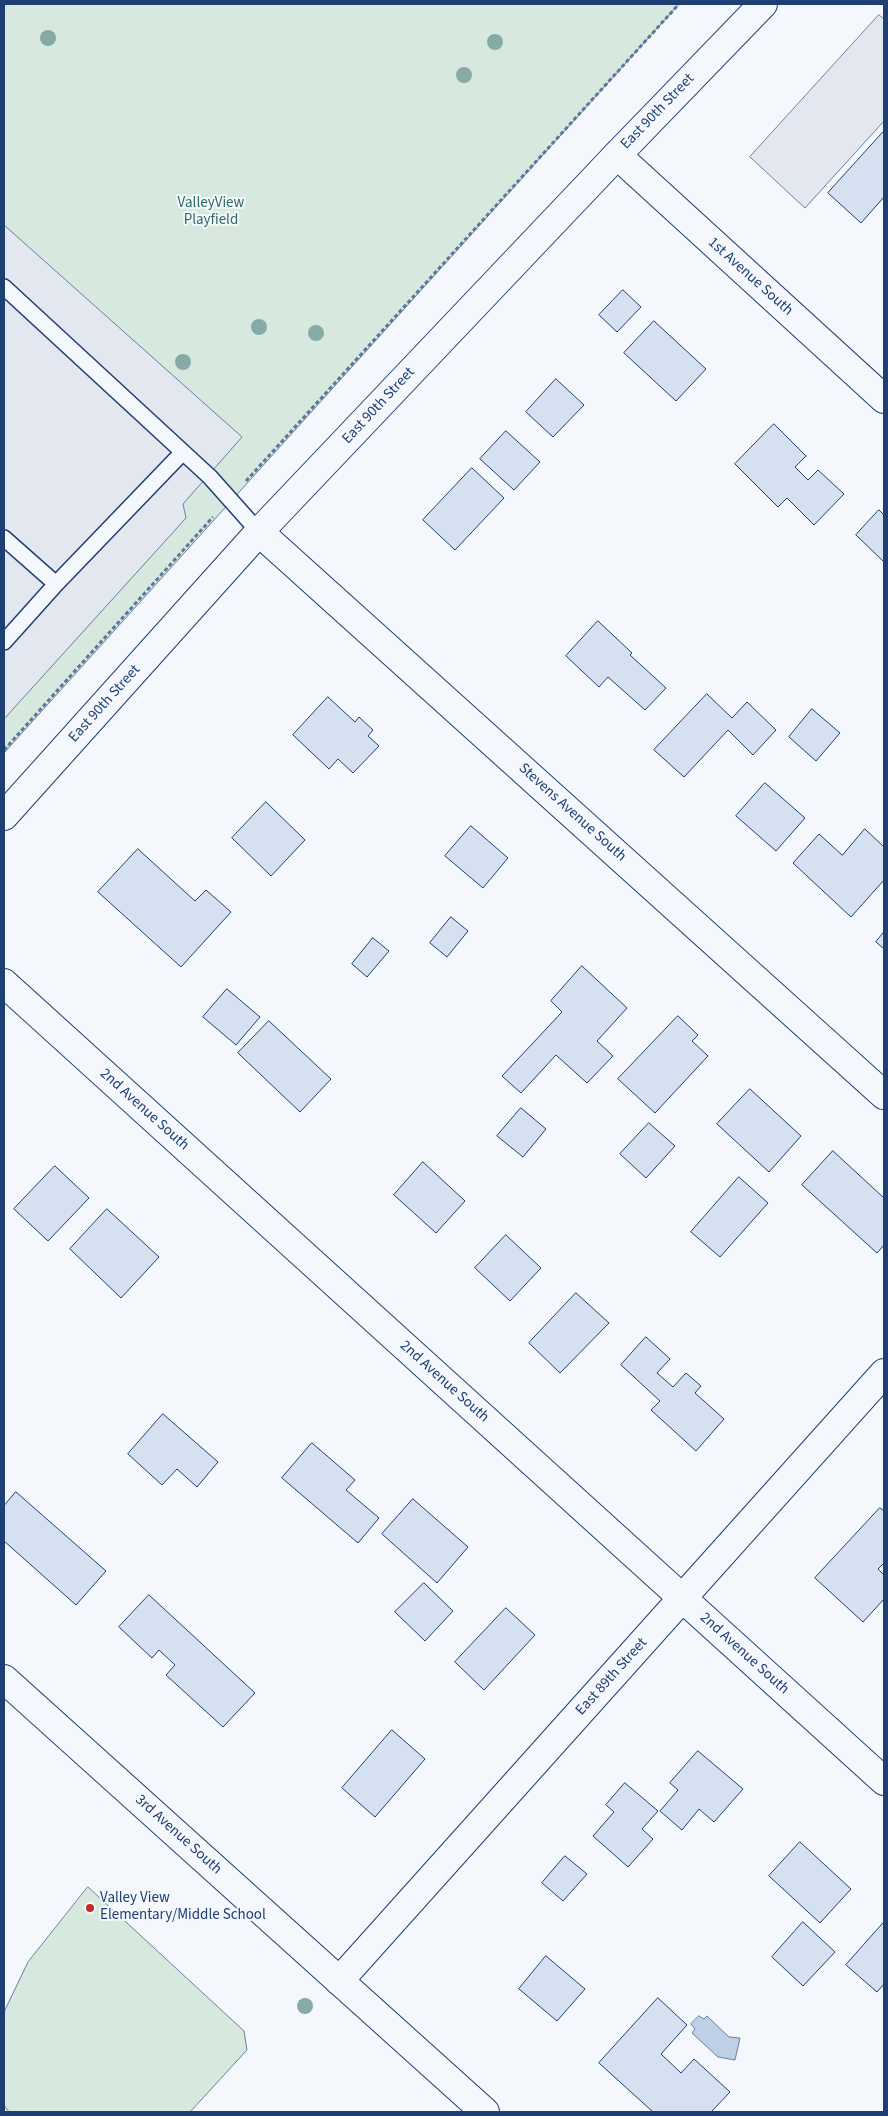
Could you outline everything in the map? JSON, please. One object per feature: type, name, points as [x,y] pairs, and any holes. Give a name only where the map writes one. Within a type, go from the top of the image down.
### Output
[{"type":"street","name":"East 90th Street","points":[[4,816],[259,532],[617,154],[763,4]]},
{"type":"street","name":"1st Avenue South","points":[[617,154],[884,399]]},
{"type":"street","name":"Stevens Avenue South","points":[[259,532],[884,1095]]},
{"type":"street","name":"2nd Avenue South","points":[[4,983],[884,1781]]},
{"type":"street","name":"East 89th Street","points":[[339,1981],[884,1373]]},
{"type":"street","name":"3rd Avenue South","points":[[4,1679],[485,2112]]},
{"type":"lane","points":[[4,288],[210,477],[259,532]]},
{"type":"lane","points":[[4,642],[56,584],[183,452]]},
{"type":"lane","points":[[4,538],[56,584]]},
{"type":"path","points":[[4,750],[678,4]]},
{"type":"green space","name":"ValleyView Playfield","points":[[4,4],[679,4],[4,753]]},
{"type":"green space","points":[[88,1887],[244,2031],[247,2050],[190,2112],[9,2112],[4,2105],[4,2012],[28,1962]]},
{"type":"shaded area","points":[[879,15],[884,19],[884,121],[805,208],[750,157]]},
{"type":"shaded area","points":[[4,225],[242,437],[183,504],[186,518],[4,719]]},
{"type":"water","points":[[699,2016],[704,2019],[707,2016],[729,2037],[740,2038],[735,2060],[718,2057],[692,2033],[695,2029],[691,2024]]},
{"type":"building","points":[[884,131],[884,197],[861,223],[828,193]]},
{"type":"building","points":[[623,290],[641,307],[617,332],[599,315]]},
{"type":"building","points":[[654,321],[706,369],[676,401],[624,353]]},
{"type":"building","points":[[556,379],[584,405],[553,437],[526,412]]},
{"type":"building","points":[[774,424],[806,456],[795,467],[808,480],[818,470],[844,494],[814,525],[787,498],[778,507],[735,464]]},
{"type":"building","points":[[506,431],[540,462],[514,490],[480,459]]},
{"type":"building","points":[[472,468],[504,498],[455,550],[423,520]]},
{"type":"building","points":[[879,510],[884,515],[884,562],[856,535]]},
{"type":"building","points":[[598,621],[632,653],[630,655],[666,688],[645,710],[608,677],[599,687],[566,656]]},
{"type":"building","points":[[707,694],[732,718],[747,702],[776,730],[753,755],[728,730],[684,777],[654,750]]},
{"type":"building","points":[[328,697],[355,722],[359,717],[373,730],[368,736],[379,746],[353,773],[338,759],[329,769],[293,735]]},
{"type":"building","points":[[812,709],[840,733],[816,761],[789,737]]},
{"type":"building","points":[[765,783],[805,818],[776,851],[736,816]]},
{"type":"building","points":[[266,802],[305,840],[271,876],[232,838]]},
{"type":"building","points":[[471,826],[508,858],[483,888],[445,856]]},
{"type":"building","points":[[865,829],[884,847],[884,880],[851,917],[793,863],[819,834],[842,855]]},
{"type":"building","points":[[138,849],[195,901],[206,890],[231,912],[181,967],[98,892]]},
{"type":"building","points":[[451,917],[468,931],[447,957],[430,943]]},
{"type":"building","points":[[884,932],[884,949],[876,942]]},
{"type":"building","points":[[373,938],[389,951],[367,977],[352,964]]},
{"type":"building","points":[[582,966],[627,1008],[597,1041],[613,1056],[587,1083],[556,1055],[521,1093],[502,1076],[562,1012],[551,1001]]},
{"type":"building","points":[[227,989],[260,1017],[236,1045],[203,1017]]},
{"type":"building","points":[[678,1016],[698,1035],[692,1041],[708,1056],[655,1113],[618,1079]]},
{"type":"building","points":[[269,1021],[331,1079],[300,1112],[238,1053]]},
{"type":"building","points":[[750,1089],[801,1136],[769,1172],[717,1124]]},
{"type":"building","points":[[521,1108],[546,1129],[523,1157],[497,1136]]},
{"type":"building","points":[[649,1123],[675,1146],[646,1178],[620,1154]]},
{"type":"building","points":[[833,1151],[884,1198],[884,1245],[877,1253],[802,1185]]},
{"type":"building","points":[[423,1162],[465,1201],[436,1233],[394,1195]]},
{"type":"building","points":[[55,1166],[89,1198],[48,1241],[14,1209]]},
{"type":"building","points":[[739,1177],[768,1203],[720,1257],[691,1232]]},
{"type":"building","points":[[107,1209],[159,1257],[121,1298],[70,1249]]},
{"type":"building","points":[[506,1235],[541,1268],[510,1301],[475,1268]]},
{"type":"building","points":[[576,1293],[609,1323],[560,1373],[529,1343]]},
{"type":"building","points":[[646,1337],[670,1359],[657,1373],[673,1387],[686,1373],[701,1386],[695,1393],[724,1419],[696,1451],[651,1410],[660,1401],[621,1365]]},
{"type":"building","points":[[163,1414],[218,1462],[197,1487],[177,1469],[162,1485],[128,1454]]},
{"type":"building","points":[[312,1443],[355,1480],[346,1490],[379,1518],[358,1543],[282,1478]]},
{"type":"building","points":[[16,1492],[106,1571],[76,1605],[4,1541],[4,1506]]},
{"type":"building","points":[[413,1499],[468,1547],[437,1583],[382,1534]]},
{"type":"building","points":[[880,1508],[884,1511],[884,1563],[878,1569],[884,1575],[884,1599],[863,1622],[815,1578]]},
{"type":"building","points":[[424,1583],[453,1611],[425,1641],[395,1612]]},
{"type":"building","points":[[149,1595],[255,1693],[223,1727],[166,1675],[175,1665],[159,1650],[152,1658],[119,1627]]},
{"type":"building","points":[[506,1608],[535,1635],[484,1690],[455,1662]]},
{"type":"building","points":[[392,1730],[425,1759],[375,1817],[342,1788]]},
{"type":"building","points":[[698,1751],[743,1789],[714,1822],[699,1809],[682,1830],[660,1811],[678,1790],[670,1783]]},
{"type":"building","points":[[625,1783],[658,1811],[642,1829],[653,1839],[628,1867],[593,1836],[614,1812],[606,1805]]},
{"type":"building","points":[[800,1842],[851,1889],[820,1923],[769,1876]]},
{"type":"building","points":[[565,1856],[587,1874],[563,1901],[542,1883]]},
{"type":"building","points":[[803,1922],[835,1952],[803,1986],[772,1957]]},
{"type":"building","points":[[884,1922],[884,1984],[877,1992],[846,1965]]},
{"type":"building","points":[[546,1956],[585,1989],[557,2021],[519,1989]]},
{"type":"building","points":[[658,1998],[687,2025],[661,2054],[681,2073],[694,2059],[730,2092],[711,2112],[653,2112],[599,2063]]},
{"type":"place","name":"Valley View Elementary/Middle School","points":[[90,1908]]}]
